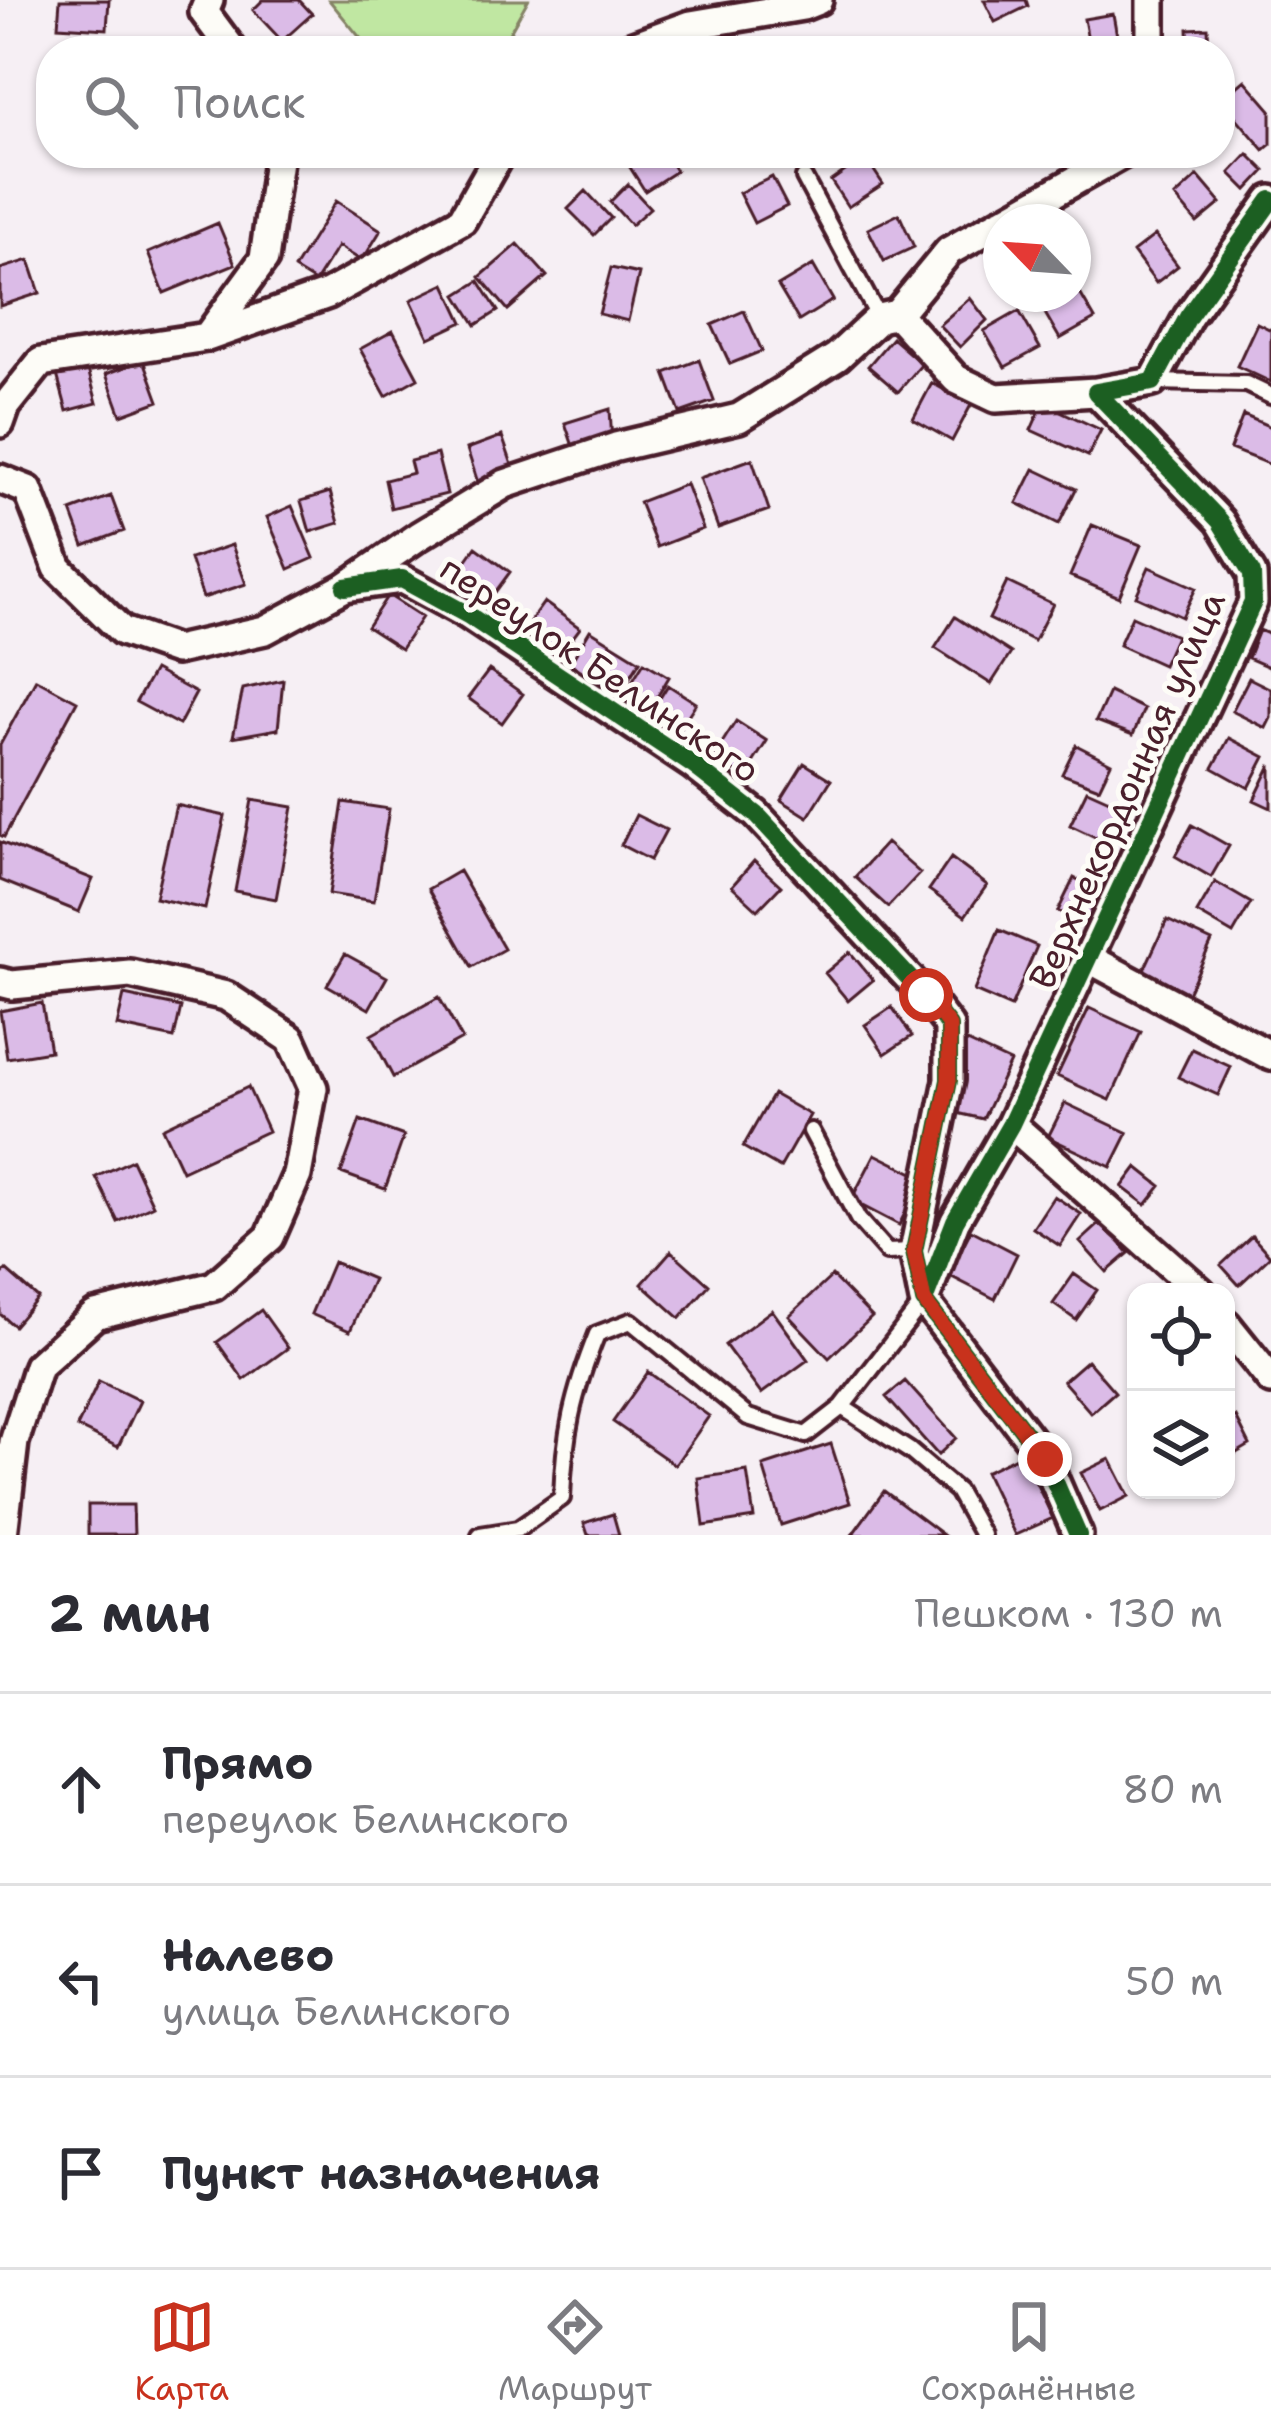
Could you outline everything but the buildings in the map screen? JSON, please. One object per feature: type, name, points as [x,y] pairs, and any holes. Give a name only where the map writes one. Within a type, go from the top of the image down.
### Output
[{"type":"street","points":[[209,0],[203,12],[221,36]]},
{"type":"street","points":[[661,36],[691,25],[818,0]]},
{"type":"street","points":[[1151,0],[1151,36]]},
{"type":"street","points":[[207,338],[264,260],[277,168]]},
{"type":"street","points":[[0,423],[6,406],[41,362],[207,338],[328,294],[462,220],[491,168]]},
{"type":"street","points":[[1033,204],[1097,168]]},
{"type":"street","points":[[888,316],[956,379],[996,398],[1096,392],[1153,382],[1188,317],[1271,200]]},
{"type":"street","points":[[0,479],[28,490],[58,568],[122,631],[176,650],[266,630],[345,587],[506,484],[616,447],[740,418],[837,357],[888,316],[949,251],[983,232]]},
{"type":"street","name":"Верхнекордонная улица","points":[[924,1301],[956,1221],[1011,1124],[1253,602],[1252,574],[1220,521],[1096,392]]},
{"type":"street","name":"переулок Белинского","points":[[345,587],[403,579],[468,615],[693,765],[756,814],[926,995],[949,1026],[949,1080],[914,1251],[924,1301]]},
{"type":"street","points":[[1088,958],[1271,1056]]},
{"type":"street","points":[[0,982],[12,985],[130,974],[226,996],[291,1039],[313,1088],[297,1175],[270,1237],[214,1286],[95,1315],[38,1366],[14,1442],[3,1535]]},
{"type":"street","points":[[1011,1124],[1191,1283]]},
{"type":"street","points":[[924,1301],[1045,1459],[1078,1535]]},
{"type":"street","points":[[1235,1335],[1271,1380]]},
{"type":"lane","points":[[804,178],[888,316]]},
{"type":"lane","points":[[1153,382],[1246,384],[1271,396]]},
{"type":"lane","points":[[811,1131],[858,1219],[887,1252],[914,1251]]},
{"type":"lane","points":[[481,1535],[518,1529],[562,1498],[564,1438],[578,1380],[597,1334],[631,1321],[748,1417],[806,1435],[842,1407],[924,1301]]},
{"type":"lane","points":[[842,1407],[910,1451],[957,1490],[982,1535]]},
{"type":"green space","points":[[329,0],[528,0],[508,36],[359,36]]},
{"type":"cycle path","points":[[924,1301],[955,1221],[1011,1124],[1253,602],[1252,574],[1220,521],[1096,392],[1153,382],[1188,317],[1271,200]]},
{"type":"cycle path","points":[[345,587],[402,579],[468,615],[693,765],[756,814],[949,1026],[949,1080],[914,1251],[924,1301],[1045,1459],[1078,1535]]},
{"type":"route","points":[[926,995],[949,1026],[949,1080],[914,1251],[924,1301],[1045,1459]]}]
